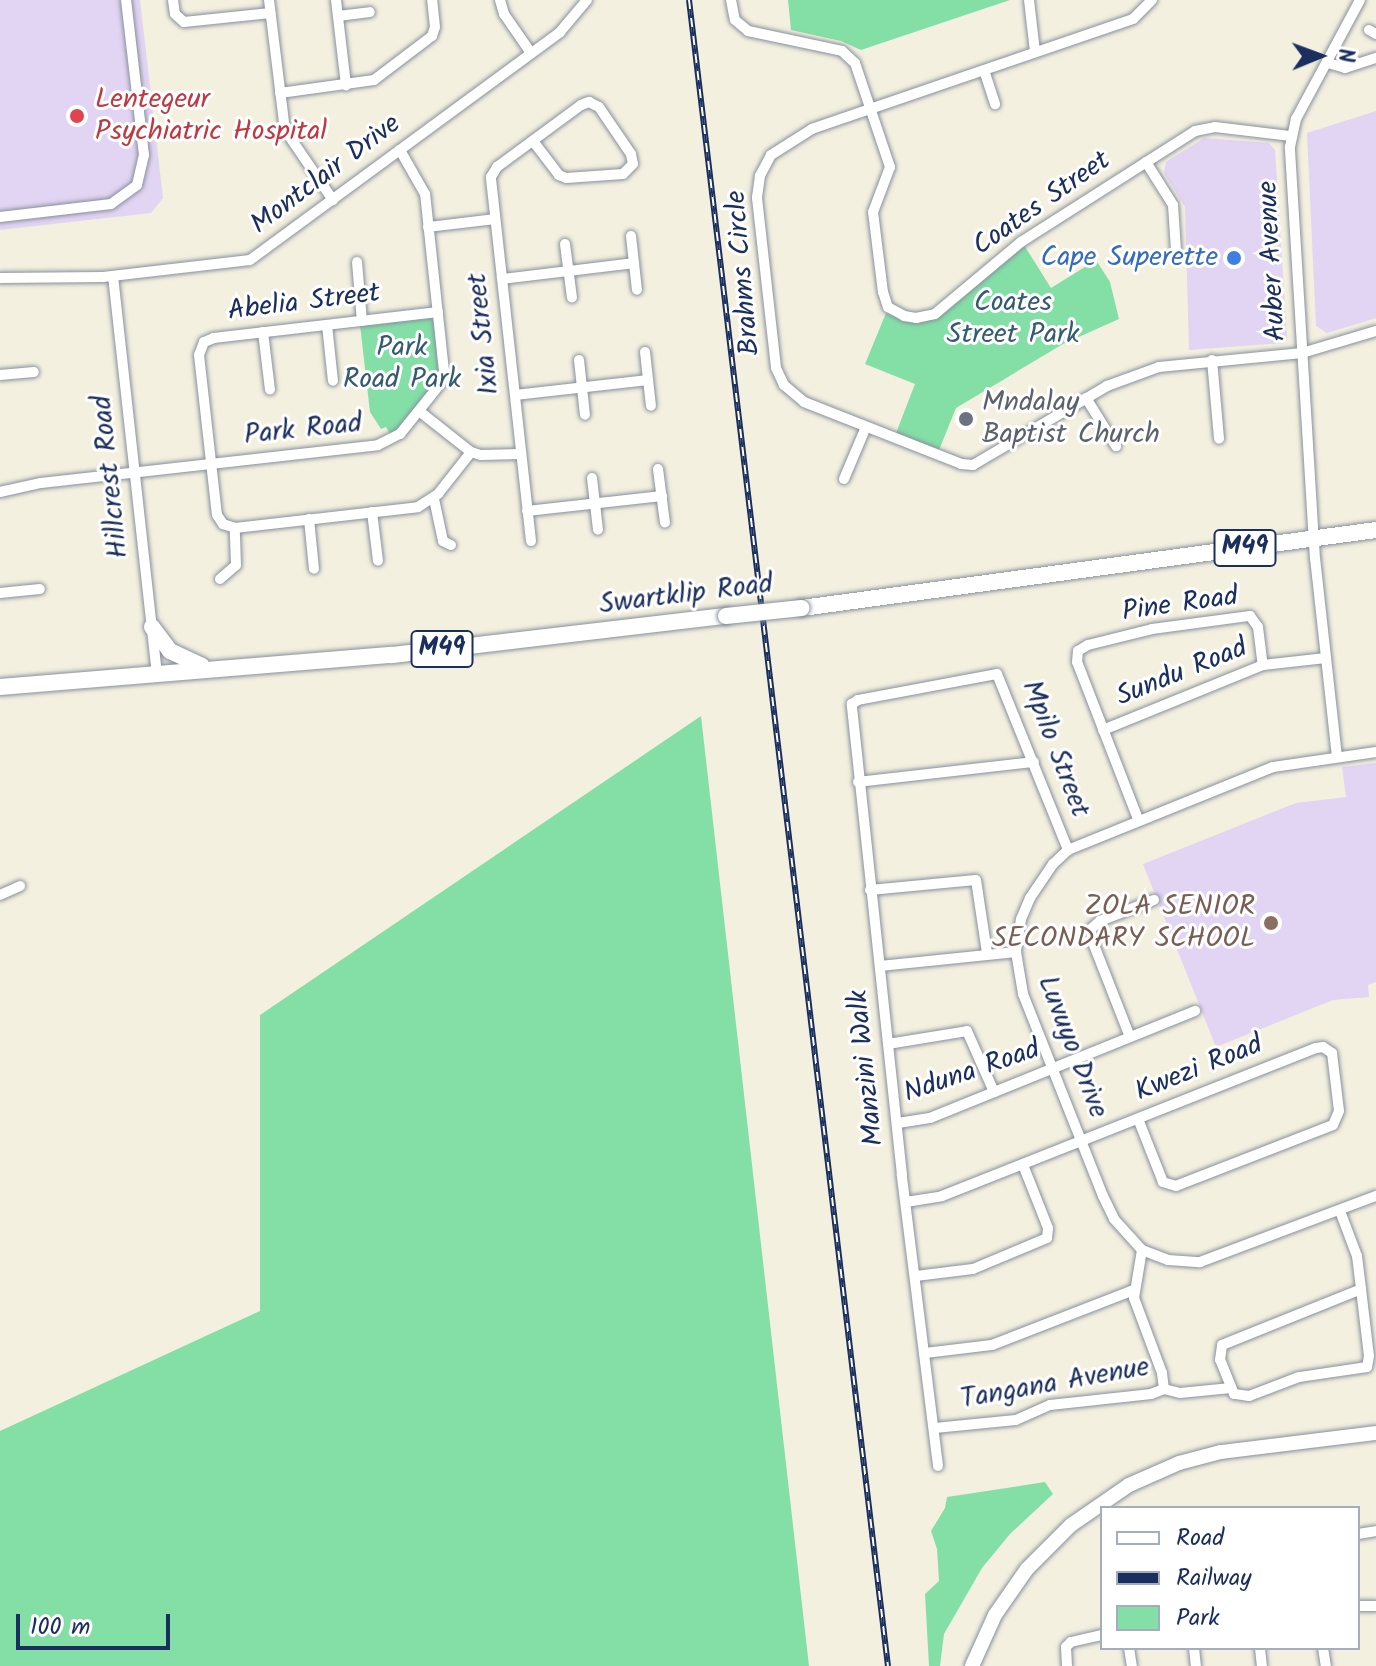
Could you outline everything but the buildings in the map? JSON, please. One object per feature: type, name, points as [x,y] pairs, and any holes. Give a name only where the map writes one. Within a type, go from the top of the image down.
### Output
[{"type":"main road","name":"Swartklip Road","points":[[0,687],[392,655],[1042,578],[1376,530]]},
{"type":"main road","points":[[152,627],[161,643],[178,657],[209,669]]},
{"type":"main road","points":[[972,1666],[995,1615],[1027,1569],[1071,1525],[1129,1485],[1179,1463],[1221,1452],[1376,1433]]},
{"type":"street","points":[[0,217],[111,204],[137,185],[144,155],[126,0]]},
{"type":"street","points":[[173,0],[175,14],[184,22],[271,13]]},
{"type":"street","points":[[269,0],[287,135],[333,200]]},
{"type":"street","points":[[336,0],[346,85]]},
{"type":"street","points":[[280,93],[374,80],[429,39],[435,30],[432,0]]},
{"type":"street","points":[[500,0],[504,14],[531,53]]},
{"type":"street","name":"Montclair Drive","points":[[0,278],[113,276],[250,260],[568,25],[587,0]]},
{"type":"street","name":"Coates Street","points":[[731,0],[735,20],[748,31],[849,55],[855,63],[890,167],[873,212],[883,292],[888,307],[904,316],[935,314],[1021,242],[1203,129],[1291,136]]},
{"type":"street","points":[[1029,0],[1035,52]]},
{"type":"street","name":"Brahms Circle","points":[[1152,0],[1133,19],[812,129],[783,144],[766,161],[757,191],[780,380],[804,402],[961,464],[973,465],[1116,382],[1159,367],[1302,353],[1376,331]]},
{"type":"street","name":"Auber Avenue","points":[[1337,757],[1313,537],[1291,136],[1296,119],[1360,0]]},
{"type":"street","points":[[338,16],[370,12]]},
{"type":"street","points":[[1328,63],[1345,68],[1376,58]]},
{"type":"street","points":[[984,70],[995,104]]},
{"type":"street","name":"Ixia Street","points":[[531,541],[491,182],[493,171],[533,141],[581,105],[593,102],[631,154],[633,164],[623,174],[566,178],[559,175],[533,141]]},
{"type":"street","name":"Park Road","points":[[0,492],[378,445],[400,434],[443,376],[421,182],[400,150]]},
{"type":"street","points":[[1146,162],[1173,205],[1176,250]]},
{"type":"street","points":[[428,227],[495,219]]},
{"type":"street","points":[[631,236],[637,290]]},
{"type":"street","points":[[565,244],[572,298]]},
{"type":"street","points":[[357,262],[362,321]]},
{"type":"street","points":[[502,279],[634,263]]},
{"type":"street","name":"Hillcrest Road","points":[[113,276],[157,673]]},
{"type":"street","name":"Abelia Street","points":[[235,528],[223,524],[217,515],[200,350],[210,339],[438,312]]},
{"type":"street","points":[[327,325],[333,381]]},
{"type":"street","points":[[263,332],[270,390]]},
{"type":"street","points":[[645,352],[651,406]]},
{"type":"street","points":[[579,360],[585,415]]},
{"type":"street","points":[[1212,360],[1219,439]]},
{"type":"street","points":[[0,375],[34,372]]},
{"type":"street","points":[[515,395],[648,380]]},
{"type":"street","points":[[1086,398],[1116,446]]},
{"type":"street","points":[[419,411],[471,452],[521,454]]},
{"type":"street","points":[[844,479],[866,427]]},
{"type":"street","points":[[220,579],[236,565],[235,528],[418,507],[434,499],[471,452]]},
{"type":"street","points":[[658,469],[665,523]]},
{"type":"street","points":[[592,478],[598,530]]},
{"type":"street","points":[[527,511],[662,496]]},
{"type":"street","points":[[434,499],[443,541],[451,545]]},
{"type":"street","points":[[372,512],[378,561]]},
{"type":"street","points":[[309,519],[314,569]]},
{"type":"street","points":[[0,593],[40,589]]},
{"type":"street","name":"Pine Road","points":[[1103,730],[1077,662],[1078,651],[1088,645],[1165,627],[1250,616],[1258,627],[1263,665]]},
{"type":"street","name":"Sundu Road","points":[[1103,730],[1263,665],[1326,658]]},
{"type":"street","name":"Mpilo Street","points":[[852,704],[997,674],[1068,850]]},
{"type":"street","name":"Manzini Walk","points":[[852,704],[870,890],[938,1466]]},
{"type":"street","points":[[1103,730],[1138,819]]},
{"type":"street","name":"Luvuyo Drive","points":[[1142,1250],[1114,1219],[1023,994],[1016,952],[1021,919],[1030,898],[1053,864],[1068,850],[1138,819],[1273,767],[1376,752]]},
{"type":"street","points":[[858,782],[1034,762]]},
{"type":"street","points":[[870,890],[976,880],[987,953]]},
{"type":"street","points":[[0,895],[20,886]]},
{"type":"street","points":[[1130,1037],[1092,940],[1091,929],[1100,921],[1154,900]]},
{"type":"street","points":[[880,966],[1016,952]]},
{"type":"street","name":"Nduna Road","points":[[898,1123],[930,1118],[1195,1011]]},
{"type":"street","points":[[888,1044],[967,1031],[994,1092]]},
{"type":"street","name":"Kwezi Road","points":[[906,1202],[942,1196],[1316,1048],[1329,1049],[1334,1060],[1337,1121],[1176,1186],[1163,1182],[1138,1119]]},
{"type":"street","points":[[916,1276],[973,1269],[1047,1238],[1048,1228],[1023,1165]]},
{"type":"street","points":[[1164,1389],[1162,1373],[1134,1290],[1142,1250],[1168,1260],[1200,1262],[1376,1196]]},
{"type":"street","points":[[1340,1211],[1355,1249],[1361,1289],[1369,1356],[1365,1369],[1299,1377],[1239,1397],[1231,1388],[1219,1353],[1222,1345],[1361,1289]]},
{"type":"street","points":[[925,1353],[992,1345],[1134,1290]]},
{"type":"street","name":"Tangana Avenue","points":[[935,1428],[1016,1420],[1050,1405],[1151,1394],[1164,1389],[1180,1393],[1231,1388]]},
{"type":"street","points":[[1067,1666],[1066,1647],[1071,1642],[1100,1635]]},
{"type":"shaded area","name":"Lentegeur Psychiatric Hospital","points":[[0,0],[140,0],[163,198],[151,213],[0,230]]},
{"type":"shaded area","points":[[1376,111],[1376,318],[1327,333],[1316,326],[1307,133]]},
{"type":"shaded area","points":[[1204,138],[1269,143],[1275,150],[1287,338],[1283,343],[1189,350],[1185,207],[1164,173],[1166,162]]},
{"type":"shaded area","name":"ZOLA SENIOR SECONDARY SCHOOL","points":[[1376,763],[1376,982],[1368,985],[1369,997],[1333,1000],[1216,1047],[1143,864],[1296,803],[1346,797],[1342,767]]},
{"type":"green space","points":[[788,0],[1010,0],[861,50],[841,41],[791,30]]},
{"type":"green space","name":"Coates Street Park","points":[[1024,245],[1051,288],[1096,260],[1110,282],[1119,319],[1063,344],[956,408],[939,450],[896,433],[915,384],[865,364],[886,313],[914,323],[936,319]]},
{"type":"green space","name":"Park Road Park","points":[[429,317],[434,321],[439,377],[392,437],[386,427],[381,429],[370,412],[360,325]]},
{"type":"green space","points":[[701,716],[809,1666],[0,1666],[0,1431],[260,1311],[260,1015]]},
{"type":"green space","points":[[1045,1482],[1053,1494],[1010,1534],[982,1568],[944,1634],[940,1666],[929,1666],[925,1594],[939,1581],[937,1549],[931,1531],[945,1508],[947,1497]]},
{"type":"railway","points":[[689,0],[888,1666]]},
{"type":"place","name":"Lentegeur Psychiatric Hospital","points":[[77,116]]},
{"type":"place","name":"Cape Superette","points":[[1234,258]]},
{"type":"place","name":"Mndalay Baptist Church","points":[[966,419]]},
{"type":"place","name":"ZOLA SENIOR SECONDARY SCHOOL","points":[[1271,923]]}]
